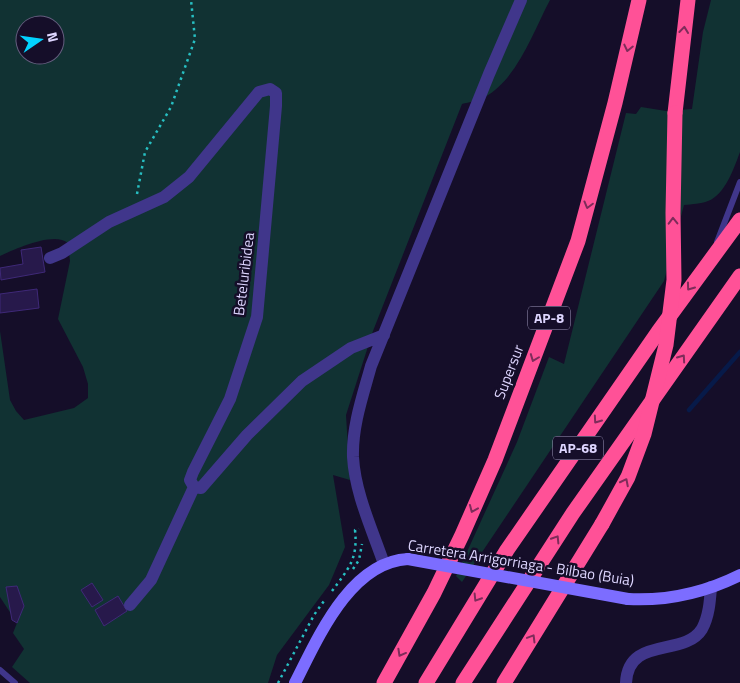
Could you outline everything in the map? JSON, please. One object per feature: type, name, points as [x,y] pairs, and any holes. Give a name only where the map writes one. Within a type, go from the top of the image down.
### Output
[{"type":"highway","name":"Supersur","points":[[384,683],[434,593],[462,535],[494,460],[578,241],[615,103],[639,0]]},
{"type":"highway","points":[[504,683],[602,524],[628,477],[656,392],[666,345],[674,280],[675,113],[688,0]]},
{"type":"highway","name":"AP-68","points":[[426,683],[507,550],[710,259],[740,220]]},
{"type":"highway","name":"AP-68","points":[[463,683],[573,513],[740,276]]},
{"type":"street","points":[[384,564],[357,484],[353,456],[358,411],[371,366],[489,74],[521,0]]},
{"type":"street","name":"Beteluribidea","points":[[50,258],[135,208],[164,197],[189,177],[259,92],[270,89],[276,93],[270,188],[257,317],[230,399],[190,480],[194,487]]},
{"type":"street","points":[[130,605],[151,580],[194,487],[201,488],[248,436],[302,382],[350,348],[384,335]]},
{"type":"street","name":"Carretera Arrigorriaga - Bilbao (Buia)","points":[[295,683],[332,615],[364,577],[384,564],[396,560],[408,559],[628,599],[653,600],[675,598],[711,587],[740,575]]},
{"type":"street","points":[[626,683],[626,673],[634,659],[647,651],[691,639],[702,630],[709,610],[711,587]]},
{"type":"lane","points":[[710,259],[740,182]]},
{"type":"lane","points":[[0,670],[15,683]]},
{"type":"path","points":[[135,208],[145,152],[172,107],[195,40],[191,0]]},
{"type":"green space","points":[[0,0],[550,0],[524,53],[507,78],[497,89],[485,97],[462,104],[373,331],[346,415],[350,480],[333,475],[345,547],[329,585],[277,655],[268,683],[30,683],[12,667],[24,649],[13,633],[17,623],[0,597],[0,331],[10,400],[24,420],[74,408],[88,398],[88,384],[83,367],[58,319],[70,261],[68,243],[54,239],[34,242],[0,256]]},
{"type":"green space","points":[[711,0],[740,0],[740,152],[732,173],[724,187],[714,198],[702,203],[684,205],[664,281],[462,582],[456,576],[517,442],[549,357],[564,364],[626,113],[636,114],[641,107],[666,111],[692,109],[703,32]]},
{"type":"building","points":[[41,247],[45,272],[1,280],[0,268],[23,264],[21,250]]},
{"type":"building","points":[[37,289],[39,308],[0,313],[0,294]]},
{"type":"building","points":[[92,583],[103,600],[92,607],[81,590]]},
{"type":"building","points":[[17,586],[24,606],[17,623],[12,620],[6,587]]},
{"type":"building","points":[[118,596],[127,611],[104,626],[95,610]]},
{"type":"waterway","points":[[689,410],[740,352]]}]
